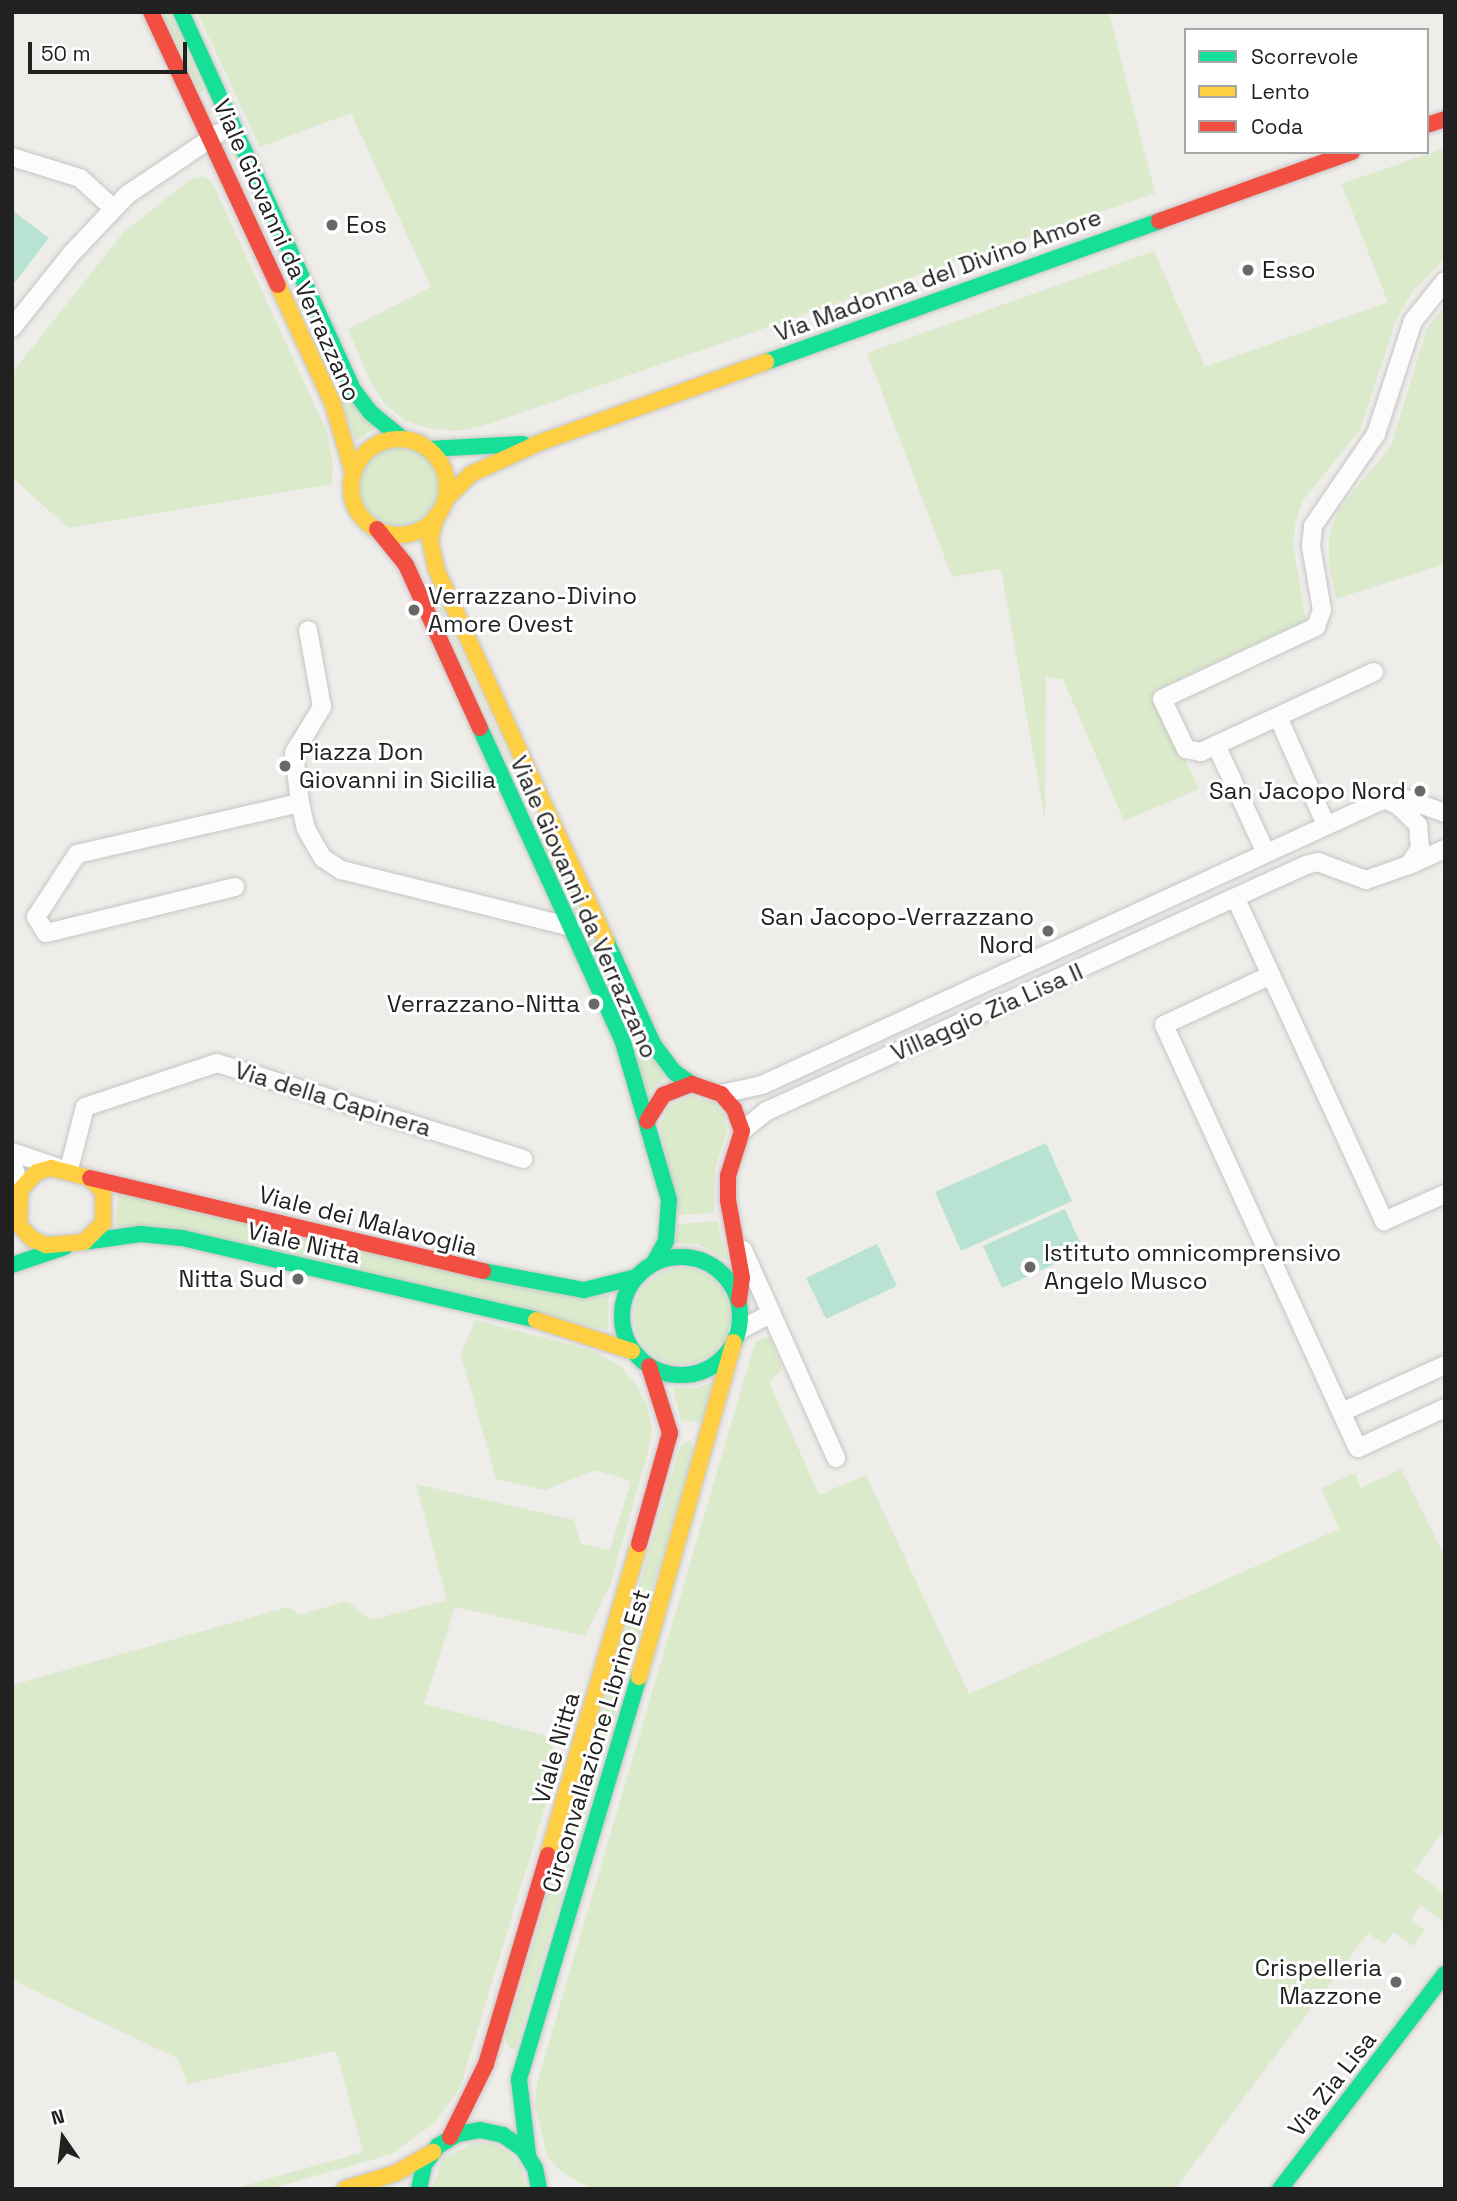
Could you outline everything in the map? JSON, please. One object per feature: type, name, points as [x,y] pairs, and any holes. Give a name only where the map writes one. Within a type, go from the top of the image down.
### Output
[{"type":"main road","name":"Viale Giovanni da Verrazzano","points":[[151,12],[211,136],[333,404],[353,474]]},
{"type":"main road","name":"Viale Giovanni da Verrazzano","points":[[181,12],[360,400],[404,439]]},
{"type":"main road","name":"Via Madonna del Divino Amore","points":[[541,442],[1346,154]]},
{"type":"main road","points":[[295,321],[318,311]]},
{"type":"main road","points":[[404,439],[428,449],[541,442],[471,474],[445,499],[436,516],[409,533],[377,529],[355,506],[353,474],[368,450],[384,441],[404,439]]},
{"type":"main road","points":[[428,449],[442,467],[445,499]]},
{"type":"main road","name":"Viale Giovanni da Verrazzano","points":[[436,516],[430,540],[436,569],[653,1044],[674,1072],[692,1084]]},
{"type":"main road","name":"Viale Giovanni da Verrazzano","points":[[377,529],[406,565],[622,1039],[669,1200],[666,1241],[654,1264]]},
{"type":"main road","points":[[647,1122],[663,1095],[692,1084],[721,1094],[734,1109],[742,1131],[728,1175],[742,1278],[736,1337],[719,1362],[697,1374],[672,1375],[649,1366],[632,1351],[623,1331],[622,1308],[636,1277],[654,1264],[686,1257],[706,1263],[731,1284],[739,1304]]},
{"type":"main road","points":[[64,1169],[90,1178],[103,1192],[106,1213],[100,1230],[77,1243],[41,1243],[16,1228],[20,1190],[37,1172],[64,1169]]},
{"type":"main road","name":"Viale dei Malavoglia","points":[[90,1178],[555,1288],[584,1290],[636,1277]]},
{"type":"main road","name":"Viale Nitta","points":[[12,1265],[77,1243],[140,1234],[182,1238],[568,1328],[632,1351]]},
{"type":"main road","name":"Circonvallazione Librino Est","points":[[539,2189],[531,2161],[519,2079],[705,1458],[736,1337]]},
{"type":"main road","name":"Viale Nitta","points":[[450,2137],[486,2064],[666,1453],[670,1433],[666,1410],[649,1366]]},
{"type":"main road","name":"Via Zia Lisa","points":[[1280,2189],[1445,1974]]},
{"type":"main road","points":[[345,2189],[396,2173],[433,2152],[450,2137],[488,2131],[510,2139],[559,2189]]},
{"type":"main road","points":[[419,2189],[433,2152]]},
{"type":"street","points":[[12,328],[71,254],[114,209],[171,161],[211,136],[233,127]]},
{"type":"street","points":[[12,157],[80,178],[114,209]]},
{"type":"street","points":[[1374,672],[1201,752],[1186,749],[1162,699],[1316,627],[1322,610],[1311,546],[1313,526],[1376,435],[1413,321],[1445,281]]},
{"type":"street","points":[[308,630],[322,707],[294,753],[306,830],[317,849],[341,870],[571,927]]},
{"type":"street","points":[[1278,716],[1326,825]]},
{"type":"street","points":[[1216,745],[1266,853]]},
{"type":"street","points":[[1385,799],[1399,806],[1418,825],[1420,848],[1409,865]]},
{"type":"street","points":[[721,1094],[762,1085],[1385,799],[1408,799],[1445,813]]},
{"type":"street","points":[[234,887],[46,933],[36,917],[77,854],[300,803]]},
{"type":"street","name":"Villaggio Zia Lisa II","points":[[742,1131],[767,1111],[1318,862],[1366,880],[1445,849]]},
{"type":"street","points":[[1236,899],[1384,1222],[1445,1194]]},
{"type":"street","points":[[1271,975],[1164,1025],[1358,1448],[1445,1408]]},
{"type":"street","name":"Via della Capinera","points":[[64,1169],[85,1107],[217,1063],[523,1159]]},
{"type":"street","points":[[12,1152],[64,1169]]},
{"type":"street","points":[[12,1160],[20,1190]]},
{"type":"street","points":[[736,1234],[836,1458]]},
{"type":"street","points":[[736,1337],[772,1313]]},
{"type":"street","points":[[1342,1412],[1445,1364]]},
{"type":"green space","points":[[162,12],[170,12],[204,91],[200,92]]},
{"type":"green space","points":[[197,12],[1109,12],[1155,193],[483,426],[456,431],[429,428],[405,421],[384,403],[370,381],[348,329],[431,287],[351,113],[260,147]]},
{"type":"green space","points":[[1445,148],[1445,259],[1413,291],[1396,320],[1360,430],[1303,500],[1296,520],[1293,544],[1306,620],[1153,691],[1199,789],[1124,821],[1063,679],[1046,677],[1045,820],[1001,569],[952,577],[867,353],[1154,251],[1205,367],[1388,302],[1341,184]]},
{"type":"green space","points":[[204,176],[212,182],[327,432],[333,463],[332,484],[68,528],[12,477],[12,373],[123,233],[191,179]]},
{"type":"green space","points":[[12,210],[49,238],[12,286]]},
{"type":"green space","points":[[1445,305],[1445,564],[1336,599],[1329,563],[1329,537],[1338,510],[1391,446],[1427,328]]},
{"type":"green space","points":[[320,338],[375,428],[356,441]]},
{"type":"green space","points":[[399,447],[414,450],[427,458],[435,471],[438,486],[435,501],[427,514],[414,522],[399,525],[384,522],[371,514],[363,501],[360,486],[363,471],[371,458],[384,450]]},
{"type":"green space","points":[[430,583],[514,769],[513,770],[428,584]]},
{"type":"green space","points":[[539,818],[665,1078],[648,1093],[533,821]]},
{"type":"green space","points":[[690,1096],[714,1103],[724,1115],[727,1131],[715,1169],[714,1213],[678,1215],[660,1126],[667,1109]]},
{"type":"green space","points":[[1046,1143],[1072,1201],[961,1251],[935,1192]]},
{"type":"green space","points":[[118,1194],[609,1296],[608,1330],[116,1226]]},
{"type":"green space","points":[[1065,1209],[1084,1251],[1002,1288],[983,1246]]},
{"type":"green space","points":[[717,1221],[727,1260],[698,1244],[675,1243],[678,1224]]},
{"type":"green space","points":[[877,1244],[897,1286],[826,1319],[806,1278]]},
{"type":"green space","points":[[682,1268],[700,1272],[716,1282],[726,1298],[730,1316],[726,1334],[716,1350],[700,1360],[682,1364],[664,1360],[648,1350],[638,1334],[634,1316],[638,1298],[648,1282],[664,1272]]},
{"type":"green space","points":[[475,1320],[591,1350],[619,1365],[636,1384],[647,1406],[652,1428],[649,1448],[610,1585],[585,1636],[455,1607],[424,1704],[544,1735],[560,1758],[460,2088],[436,2121],[392,2154],[269,2189],[232,2189],[363,2152],[336,2051],[188,2084],[177,2058],[12,1980],[12,1685],[288,1607],[300,1615],[347,1601],[371,1620],[447,1600],[416,1484],[574,1520],[581,1544],[610,1550],[631,1481],[595,1470],[545,1490],[496,1479],[461,1355]]},
{"type":"green space","points":[[762,1338],[770,1338],[783,1369],[769,1382],[819,1495],[866,1475],[969,1694],[1339,1529],[1321,1488],[1355,1473],[1361,1488],[1401,1469],[1445,1557],[1445,1829],[1414,1871],[1445,1895],[1445,1923],[1421,1905],[1411,1919],[1425,1930],[1413,1946],[1394,1932],[1384,1944],[1368,1933],[1175,2189],[592,2189],[563,2173],[548,2158],[535,2108],[537,2083],[755,1343]]},
{"type":"green space","points":[[713,1381],[702,1423],[681,1420],[673,1388],[697,1388]]},
{"type":"green space","points":[[690,1440],[694,1450],[516,2048],[510,2049],[505,2039],[680,1447]]},
{"type":"green space","points":[[475,2142],[494,2144],[510,2154],[522,2169],[525,2189],[432,2189],[442,2159]]},
{"type":"traffic: fast","points":[[181,12],[352,388],[371,413],[403,439]]},
{"type":"traffic: fast","points":[[766,362],[1159,221]]},
{"type":"traffic: fast","points":[[428,449],[523,444]]},
{"type":"traffic: fast","points":[[480,728],[622,1039],[669,1200],[666,1241],[654,1263]]},
{"type":"traffic: fast","points":[[607,942],[653,1044],[674,1072],[692,1084]]},
{"type":"traffic: fast","points":[[84,1242],[140,1234],[182,1238],[536,1320]]},
{"type":"traffic: fast","points":[[12,1265],[65,1247]]},
{"type":"traffic: fast","points":[[681,1257],[704,1261],[723,1274],[736,1293],[740,1316],[736,1339],[723,1358],[704,1371],[681,1375],[658,1371],[639,1358],[626,1339],[622,1316],[626,1293],[639,1274],[658,1261],[681,1257]]},
{"type":"traffic: fast","points":[[483,1271],[584,1290],[636,1277]]},
{"type":"traffic: fast","points":[[528,2155],[519,2079],[639,1677]]},
{"type":"traffic: fast","points":[[1280,2189],[1445,1974]]},
{"type":"traffic: fast","points":[[419,2189],[424,2165],[438,2146],[457,2134],[480,2130],[503,2135],[523,2149],[535,2168],[539,2189]]},
{"type":"traffic: slow","points":[[278,285],[333,404],[353,473]]},
{"type":"traffic: slow","points":[[445,500],[471,474],[541,442],[766,362]]},
{"type":"traffic: slow","points":[[399,439],[417,443],[433,453],[443,469],[447,487],[443,505],[433,521],[417,531],[399,535],[381,531],[365,521],[355,505],[351,487],[355,469],[365,453],[381,443],[399,439]]},
{"type":"traffic: slow","points":[[436,516],[430,540],[436,569],[607,942]]},
{"type":"traffic: slow","points":[[51,1168],[90,1178],[103,1192],[103,1223],[84,1242],[46,1245],[32,1239],[19,1225],[20,1190],[37,1172],[51,1168]]},
{"type":"traffic: slow","points":[[536,1320],[632,1351]]},
{"type":"traffic: slow","points":[[639,1677],[734,1342]]},
{"type":"traffic: slow","points":[[548,1855],[639,1544]]},
{"type":"traffic: slow","points":[[345,2189],[396,2173],[433,2152]]},
{"type":"traffic: jam","points":[[151,12],[278,285]]},
{"type":"traffic: jam","points":[[1429,124],[1445,119]]},
{"type":"traffic: jam","points":[[1159,221],[1346,154]]},
{"type":"traffic: jam","points":[[377,529],[406,565],[480,728]]},
{"type":"traffic: jam","points":[[647,1121],[663,1095],[692,1084],[721,1094],[734,1109],[742,1131],[728,1176],[728,1200],[742,1278],[739,1300]]},
{"type":"traffic: jam","points":[[90,1178],[483,1271]]},
{"type":"traffic: jam","points":[[639,1544],[670,1433],[649,1366]]},
{"type":"traffic: jam","points":[[450,2137],[486,2064],[548,1855]]},
{"type":"place","name":"Eos","points":[[332,225]]},
{"type":"place","name":"Esso","points":[[1248,270]]},
{"type":"place","name":"Verrazzano-Divino Amore Ovest","points":[[414,610]]},
{"type":"place","name":"Piazza Don Giovanni in Sicilia","points":[[285,766]]},
{"type":"place","name":"San Jacopo Nord","points":[[1420,791]]},
{"type":"place","name":"San Jacopo-Verrazzano Nord","points":[[1048,931]]},
{"type":"place","name":"Verrazzano-Nitta","points":[[594,1004]]},
{"type":"place","name":"Istituto omnicomprensivo Angelo Musco","points":[[1030,1267]]},
{"type":"place","name":"Nitta Sud","points":[[298,1279]]},
{"type":"place","name":"Crispelleria Mazzone","points":[[1396,1982]]}]
